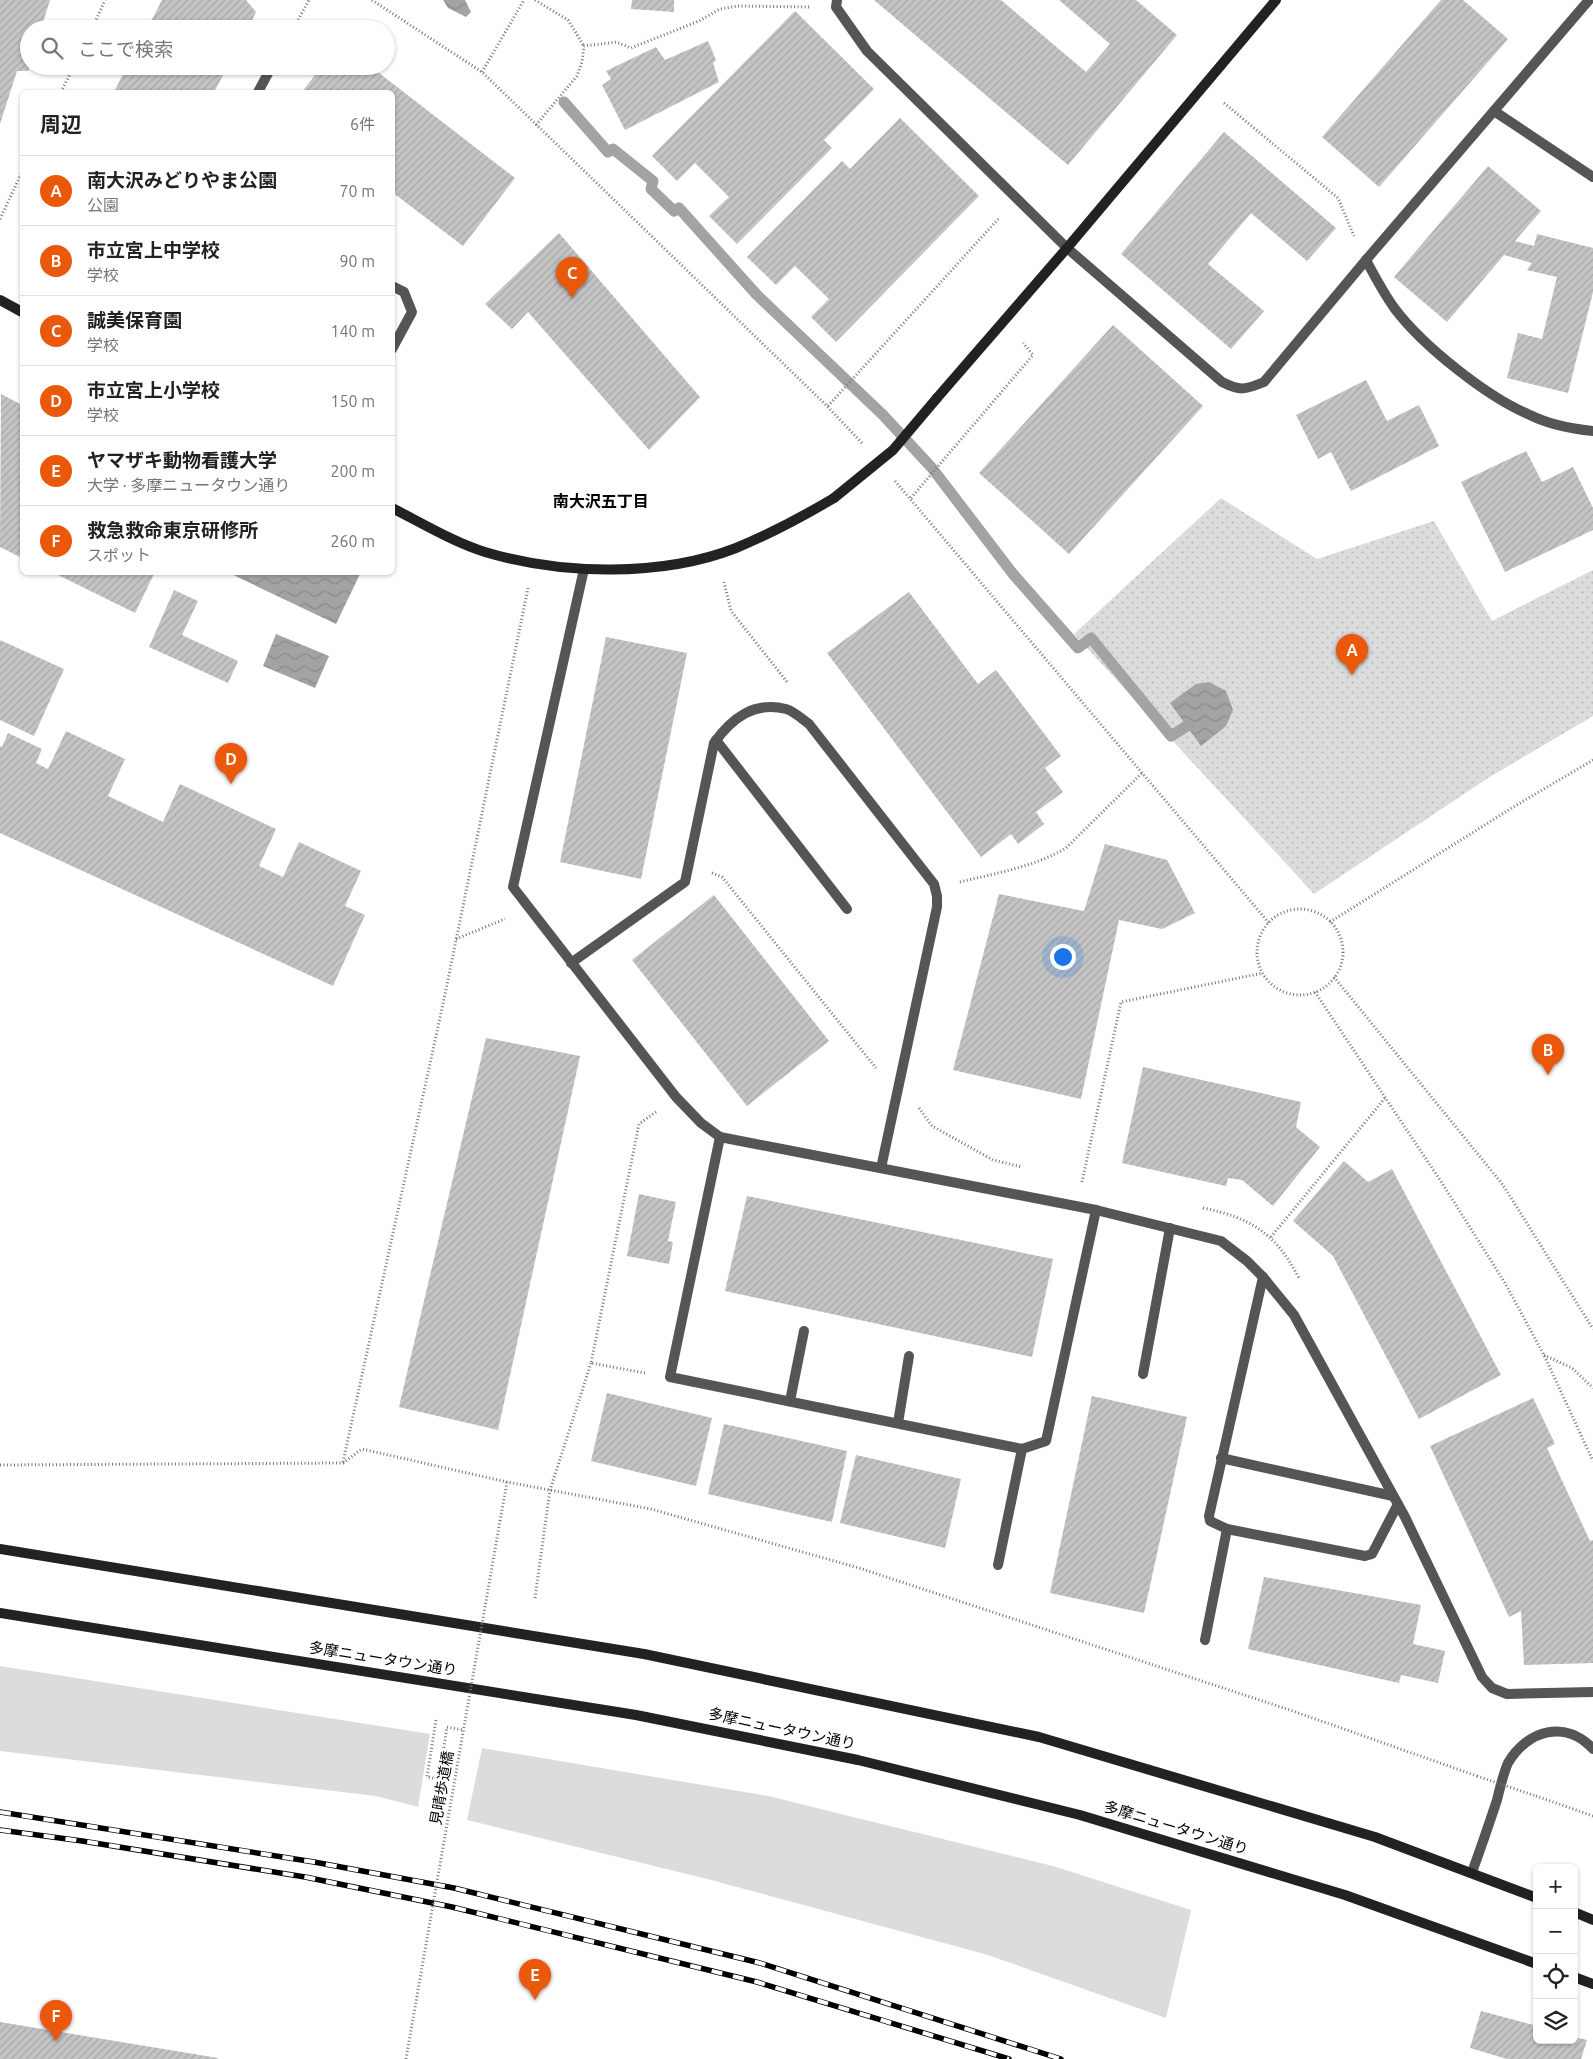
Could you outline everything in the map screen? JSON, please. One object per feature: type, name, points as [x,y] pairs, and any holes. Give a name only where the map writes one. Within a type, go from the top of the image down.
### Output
[{"type":"main road","points":[[395,510],[446,536],[484,552],[534,563],[584,570],[651,568],[734,549],[775,531],[834,498],[893,450],[1067,248],[1276,0]]},
{"type":"main road","points":[[0,300],[20,311]]},
{"type":"main road","points":[[0,1549],[644,1654],[1039,1737],[1375,1837],[1533,1896]]},
{"type":"main road","name":"多摩ニュータウン通り","points":[[0,1613],[636,1715],[858,1760],[1080,1815],[1345,1895],[1533,1963]]},
{"type":"main road","points":[[1578,1914],[1593,1920]]},
{"type":"main road","points":[[1578,1978],[1593,1984]]},
{"type":"lane","points":[[836,4],[867,51],[1067,248],[1222,382],[1236,389],[1249,389],[1264,382],[1589,0]]},
{"type":"lane","points":[[259,90],[267,75]]},
{"type":"lane","points":[[1494,111],[1593,177]]},
{"type":"lane","points":[[1366,260],[1381,289],[1396,310],[1414,330],[1458,371],[1530,416],[1593,431]]},
{"type":"lane","points":[[395,288],[404,292],[412,312],[395,343]]},
{"type":"lane","points":[[584,570],[512,887],[676,1097],[701,1123],[720,1136],[1096,1210],[1221,1241],[1247,1260],[1294,1314],[1405,1517],[1482,1677],[1492,1688],[1507,1694],[1593,1692]]},
{"type":"lane","points":[[571,963],[685,882],[714,743],[726,726],[741,714],[767,708],[788,709],[809,724],[935,888],[937,907],[881,1168]]},
{"type":"lane","points":[[716,740],[847,909]]},
{"type":"lane","points":[[720,1136],[670,1377],[1022,1449],[1046,1441],[1096,1210]]},
{"type":"lane","points":[[1143,1374],[1170,1228]]},
{"type":"lane","points":[[1263,1277],[1209,1516],[1214,1524],[1228,1529],[1365,1556],[1372,1554],[1396,1500]]},
{"type":"lane","points":[[790,1401],[804,1331]]},
{"type":"lane","points":[[898,1423],[909,1356]]},
{"type":"lane","points":[[998,1565],[1022,1449]]},
{"type":"lane","points":[[1221,1458],[1396,1500]]},
{"type":"lane","points":[[1205,1640],[1228,1529]]},
{"type":"lane","points":[[1472,1872],[1508,1764],[1519,1748],[1534,1736],[1552,1730],[1567,1732],[1585,1740],[1593,1749]]},
{"type":"path","points":[[96,20],[105,0]]},
{"type":"path","points":[[298,20],[308,0]]},
{"type":"path","points":[[372,0],[482,72],[524,0]]},
{"type":"path","points":[[535,0],[568,20],[584,46],[582,62],[577,76],[536,125]]},
{"type":"path","points":[[584,46],[616,42],[631,48],[699,21],[720,9],[738,6],[836,4]]},
{"type":"path","points":[[62,90],[70,75]]},
{"type":"path","points":[[1224,103],[1338,198],[1357,244]]},
{"type":"path","points":[[0,219],[20,176]]},
{"type":"path","points":[[828,406],[1017,198]]},
{"type":"path","points":[[911,498],[926,478],[1033,355],[1023,343]]},
{"type":"path","points":[[343,1463],[456,939],[534,563]]},
{"type":"path","points":[[724,582],[731,611],[789,684]]},
{"type":"path","points":[[1330,922],[1515,806],[1593,760]]},
{"type":"path","points":[[935,888],[1026,866],[1055,855],[1066,848],[1142,772]]},
{"type":"path","points":[[688,863],[722,877],[881,1074]]},
{"type":"path","points":[[1296,908],[1319,912],[1336,927],[1343,949],[1340,970],[1325,988],[1304,996],[1282,991],[1264,977],[1263,973],[1257,956],[1260,933],[1275,916],[1296,908]]},
{"type":"path","points":[[456,939],[529,910]]},
{"type":"path","points":[[1073,1181],[1082,1183],[1121,1002],[1263,973]]},
{"type":"path","points":[[1334,977],[1502,1185],[1593,1329]]},
{"type":"path","points":[[1314,992],[1442,1184],[1494,1267],[1544,1355],[1593,1461]]},
{"type":"path","points":[[535,1598],[550,1490],[591,1363],[639,1124],[676,1097]]},
{"type":"path","points":[[1271,1237],[1385,1098]]},
{"type":"path","points":[[918,1108],[932,1126],[993,1160],[1028,1169]]},
{"type":"path","points":[[1544,1355],[1572,1368],[1593,1388]]},
{"type":"path","points":[[591,1363],[670,1377]]},
{"type":"path","points":[[0,1465],[343,1463],[362,1449],[507,1482],[651,1509],[859,1568],[1290,1710],[1593,1816]]},
{"type":"path","name":"見晴歩道橋","points":[[406,2059],[507,1482]]},
{"type":"path","points":[[436,1720],[427,1777],[439,1780],[447,1727],[463,1730]]},
{"type":"shaded area","points":[[1221,498],[1317,559],[1434,521],[1492,621],[1593,570],[1593,716],[1488,778],[1314,894],[1074,634]]},
{"type":"shaded area","points":[[0,1666],[430,1734],[418,1807],[376,1796],[0,1751]]},
{"type":"shaded area","points":[[482,1748],[768,1796],[1053,1866],[1191,1910],[1166,2018],[988,1955],[711,1880],[467,1820]]},
{"type":"water","points":[[443,0],[465,0],[471,12],[466,17],[448,8]]},
{"type":"water","points":[[233,575],[360,575],[336,624]]},
{"type":"water","points":[[276,634],[329,656],[315,688],[263,666]]},
{"type":"water","points":[[1209,682],[1226,691],[1233,710],[1226,726],[1201,746],[1170,703],[1196,684]]},
{"type":"building","points":[[0,0],[50,0],[44,20],[20,20],[20,71],[17,71],[0,124]]},
{"type":"building","points":[[162,0],[246,0],[256,12],[252,20],[152,20]]},
{"type":"building","points":[[632,0],[674,0],[674,12],[631,9]]},
{"type":"building","points":[[874,0],[1001,0],[1086,72],[1110,44],[1059,0],[1136,0],[1177,35],[1068,165]]},
{"type":"building","points":[[1441,0],[1463,0],[1508,39],[1379,187],[1322,137]]},
{"type":"building","points":[[795,11],[874,89],[824,140],[832,148],[737,244],[709,216],[729,197],[695,163],[677,181],[652,156]]},
{"type":"building","points":[[708,41],[716,60],[713,63],[719,82],[625,130],[602,85],[611,79],[606,71],[656,47],[665,60]]},
{"type":"building","points":[[122,75],[223,75],[215,90],[115,90]]},
{"type":"building","points":[[315,75],[382,75],[515,178],[463,246],[395,194],[395,90],[304,90]]},
{"type":"building","points":[[900,118],[979,196],[836,342],[811,317],[829,299],[795,266],[776,285],[747,257],[842,161],[850,169]]},
{"type":"building","points":[[1224,132],[1336,228],[1307,261],[1251,213],[1208,264],[1264,311],[1231,349],[1121,254]]},
{"type":"building","points":[[1488,166],[1541,211],[1515,241],[1534,246],[1537,234],[1593,248],[1593,292],[1568,393],[1507,378],[1518,333],[1542,339],[1557,277],[1527,270],[1532,263],[1504,255],[1447,322],[1394,277]]},
{"type":"building","points":[[559,233],[700,397],[649,450],[528,312],[512,329],[485,304]]},
{"type":"building","points":[[1113,325],[1203,406],[1069,554],[979,473]]},
{"type":"building","points":[[1366,380],[1387,421],[1419,405],[1439,446],[1351,491],[1331,452],[1318,459],[1296,415]]},
{"type":"building","points":[[1,394],[20,404],[20,557],[0,547]]},
{"type":"building","points":[[1526,451],[1542,482],[1573,467],[1593,508],[1593,530],[1505,572],[1461,482]]},
{"type":"building","points":[[58,575],[154,575],[135,613]]},
{"type":"building","points":[[174,590],[198,601],[182,635],[238,661],[228,683],[149,647]]},
{"type":"building","points":[[909,592],[978,684],[996,670],[1061,756],[1045,768],[1063,792],[1036,812],[1044,824],[1018,844],[1011,834],[981,857],[827,653]]},
{"type":"building","points":[[606,637],[687,653],[641,879],[560,862]]},
{"type":"building","points":[[0,640],[64,669],[34,736],[0,720]]},
{"type":"building","points":[[66,731],[125,759],[108,796],[163,822],[180,784],[276,829],[259,866],[283,877],[299,842],[361,871],[345,906],[365,915],[333,986],[0,833],[0,746],[2,747],[8,733],[42,749],[36,763],[48,769]]},
{"type":"building","points":[[1105,844],[1167,860],[1195,913],[1162,929],[1119,920],[1081,1099],[953,1070],[999,894],[1084,911]]},
{"type":"building","points":[[714,895],[829,1041],[747,1106],[632,960]]},
{"type":"building","points":[[486,1038],[580,1056],[498,1430],[399,1407]]},
{"type":"building","points":[[1143,1067],[1301,1102],[1296,1127],[1320,1147],[1273,1206],[1242,1180],[1228,1178],[1226,1186],[1122,1163]]},
{"type":"building","points":[[1344,1161],[1368,1182],[1392,1169],[1501,1375],[1419,1419],[1333,1256],[1293,1221]]},
{"type":"building","points":[[639,1194],[676,1202],[668,1241],[673,1242],[669,1264],[627,1256]]},
{"type":"building","points":[[747,1196],[1053,1259],[1032,1357],[725,1291]]},
{"type":"building","points":[[607,1393],[712,1418],[696,1486],[591,1461]]},
{"type":"building","points":[[1092,1396],[1187,1417],[1144,1613],[1050,1593]]},
{"type":"building","points":[[1533,1398],[1555,1444],[1547,1448],[1590,1541],[1593,1540],[1593,1663],[1524,1665],[1521,1611],[1509,1617],[1430,1446]]},
{"type":"building","points":[[724,1424],[847,1451],[832,1522],[708,1494]]},
{"type":"building","points":[[856,1455],[961,1479],[945,1548],[840,1523]]},
{"type":"building","points":[[1264,1577],[1421,1605],[1413,1644],[1445,1651],[1438,1683],[1401,1675],[1399,1683],[1248,1649]]},
{"type":"building","points":[[1481,2011],[1533,2025],[1533,2044],[1578,2044],[1578,2038],[1587,2040],[1581,2059],[1507,2059],[1470,2048]]},
{"type":"building","points":[[0,2022],[218,2058],[218,2059],[0,2059]]},
{"type":"waterway","points":[[564,102],[608,152],[613,149],[653,181],[651,189],[674,211],[679,208],[757,295],[883,415],[932,468],[1013,574],[1078,648],[1091,638],[1171,736],[1187,726]]},
{"type":"railway","points":[[0,1812],[314,1862],[454,1888],[760,1963],[1061,2059]]},
{"type":"railway","points":[[0,1830],[82,1841],[305,1877],[452,1907],[757,1982],[1009,2059]]},
{"type":"place","name":"誠美保育園","points":[[572,298]]},
{"type":"place","name":"南大沢みどりやま公園","points":[[1352,675]]},
{"type":"place","name":"市立宮上小学校","points":[[231,784]]},
{"type":"place","name":"市立宮上中学校","points":[[1548,1075]]},
{"type":"place","name":"ヤマザキ動物看護大学","points":[[535,2000]]},
{"type":"place","name":"救急救命東京研修所","points":[[56,2041]]},
{"type":"district","name":"南大沢五丁目","points":[[601,501]]}]
